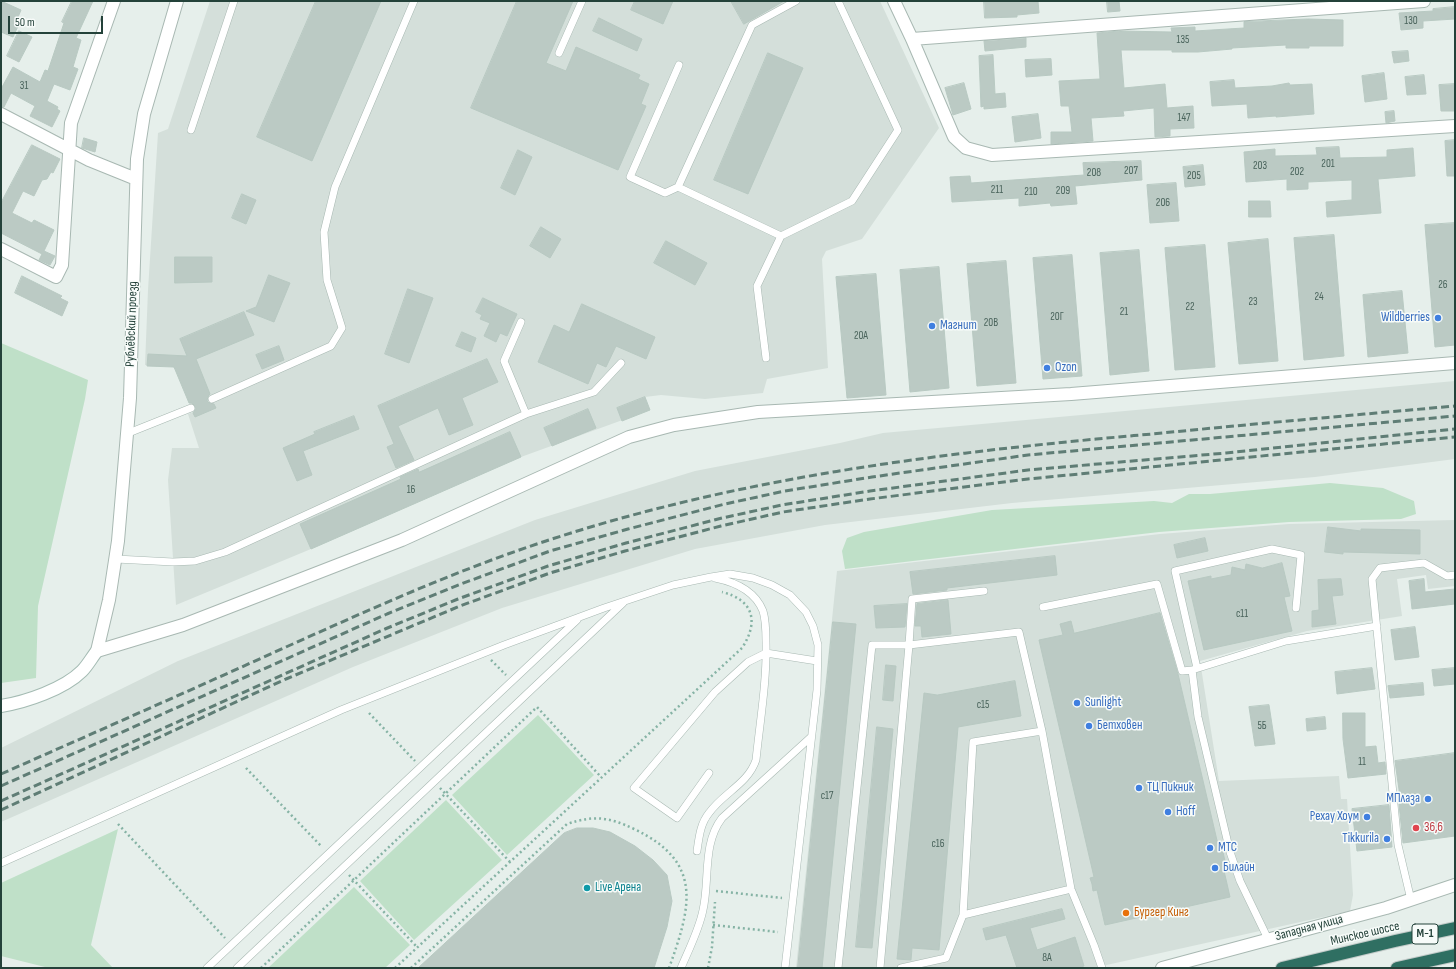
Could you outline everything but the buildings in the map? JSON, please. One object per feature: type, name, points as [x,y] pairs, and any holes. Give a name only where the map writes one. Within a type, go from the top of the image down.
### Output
[{"type":"highway","name":"Минское шоссе","points":[[1282,968],[1455,928]]},
{"type":"highway","name":"М-1","points":[[1398,968],[1455,955]]},
{"type":"street","points":[[1,249],[56,277],[62,266],[71,123],[114,1]]},
{"type":"street","name":"Рублёвский проезд","points":[[97,651],[116,559],[130,398],[137,159],[144,114],[177,1]]},
{"type":"street","points":[[894,1],[954,137],[966,148],[992,155],[1455,126]]},
{"type":"street","points":[[912,39],[1424,1]]},
{"type":"street","points":[[1,114],[70,151],[136,179]]},
{"type":"street","points":[[1,706],[10,705],[46,693],[68,682],[82,671],[97,651],[183,625],[402,540],[629,437],[674,424],[758,412],[1070,394],[1455,363]]},
{"type":"street","name":"Западная улица","points":[[1162,968],[1411,900],[1455,885]]},
{"type":"lane","points":[[191,130],[234,1]]},
{"type":"lane","points":[[212,399],[331,346],[342,328],[327,280],[324,232],[335,187],[414,1]]},
{"type":"lane","points":[[560,53],[582,1]]},
{"type":"lane","points":[[679,65],[630,177],[665,193],[678,188],[752,25],[796,1]]},
{"type":"lane","points":[[766,358],[757,286],[781,236],[852,201],[898,130],[838,1]]},
{"type":"lane","points":[[678,188],[781,236]]},
{"type":"lane","points":[[521,322],[504,361],[526,414]]},
{"type":"lane","points":[[116,559],[173,562],[195,561],[225,552],[526,414],[594,392],[621,363]]},
{"type":"lane","points":[[126,434],[191,408]]},
{"type":"lane","points":[[1268,939],[1240,881],[1230,852],[1198,717],[1194,669],[1175,571],[1272,549],[1301,555],[1296,608]]},
{"type":"lane","points":[[1411,900],[1398,845],[1372,579],[1380,568],[1424,563],[1447,576],[1455,575]]},
{"type":"lane","points":[[1,863],[341,710],[497,648],[579,617],[673,585],[730,574],[753,578],[772,585],[790,595],[806,612],[813,626],[818,644],[817,690],[785,968]]},
{"type":"lane","points":[[697,851],[700,830],[709,813],[748,776],[753,769],[756,760],[766,664],[765,620],[763,611],[756,599],[748,591],[737,584],[711,577]]},
{"type":"lane","points":[[1043,607],[1157,584],[1182,671],[1194,669],[1286,641],[1377,626]]},
{"type":"lane","points":[[880,968],[912,599],[984,591]]},
{"type":"lane","points":[[237,968],[625,601]]},
{"type":"lane","points":[[207,968],[579,617]]},
{"type":"lane","points":[[838,968],[872,645],[909,645],[1019,632],[1042,731],[1071,889],[1102,968]]},
{"type":"lane","points":[[709,773],[677,818],[634,788],[715,692],[748,662],[766,653],[817,661]]},
{"type":"lane","points":[[901,968],[946,958],[963,915],[973,742],[1042,731]]},
{"type":"lane","points":[[682,968],[704,909],[711,838],[716,826],[722,818],[812,737]]},
{"type":"lane","points":[[963,915],[1071,889]]},
{"type":"path","points":[[395,968],[742,648],[751,628],[751,613],[746,605],[739,599],[722,592]]},
{"type":"path","points":[[261,968],[537,707],[601,777]]},
{"type":"path","points":[[369,713],[420,767]]},
{"type":"path","points":[[246,768],[328,854]]},
{"type":"path","points":[[434,782],[510,862]]},
{"type":"path","points":[[411,968],[567,824],[590,817],[618,822],[650,837],[668,851],[677,861],[685,877],[687,894],[686,914],[669,968]]},
{"type":"path","points":[[118,824],[225,937],[226,941],[231,946]]},
{"type":"path","points":[[342,868],[417,947]]},
{"type":"path","points":[[708,968],[717,884]]},
{"type":"path","points":[[716,892],[782,898]]},
{"type":"path","points":[[713,925],[778,932]]},
{"type":"shaded area","points":[[210,1],[880,1],[939,128],[862,239],[826,251],[822,259],[828,368],[767,379],[763,393],[705,399],[661,395],[645,397],[650,410],[521,457],[311,549],[176,605],[168,480],[172,448],[199,448],[188,414],[193,412],[176,370],[173,367],[145,365],[148,290],[158,133],[168,129]]},
{"type":"shaded area","points":[[1455,381],[1455,459],[1315,477],[1012,503],[825,525],[695,549],[502,608],[353,667],[1,822],[1,748],[178,661],[535,520],[695,471],[840,443],[883,433]]},
{"type":"shaded area","points":[[1455,520],[1455,586],[1428,589],[1426,575],[1397,579],[1402,616],[1307,631],[1200,661],[1219,781],[1339,776],[1341,799],[1347,799],[1353,895],[1350,911],[1093,968],[796,968],[837,571],[1160,534],[1289,524]]},
{"type":"green space","points":[[1,343],[88,380],[38,606],[36,678],[1,683]]},
{"type":"green space","points":[[1330,483],[1383,488],[1414,501],[1416,514],[1401,519],[1289,522],[1159,532],[845,569],[842,551],[847,538],[864,532],[992,510],[1154,501],[1172,503],[1189,494],[1210,494]]},
{"type":"green space","points":[[538,715],[594,775],[507,855],[452,795]]},
{"type":"green space","points":[[446,800],[502,860],[414,940],[360,881]]},
{"type":"green space","points":[[118,829],[91,945],[113,968],[49,968],[1,956],[1,883]]},
{"type":"green space","points":[[354,887],[410,945],[385,968],[268,968]]},
{"type":"railway","points":[[1,774],[350,618],[447,577],[546,541],[620,518],[695,499],[770,483],[846,470],[999,449],[1455,406]]},
{"type":"railway","points":[[1,786],[387,614],[461,584],[550,551],[725,504],[785,491],[1028,455],[1455,416]]},
{"type":"railway","points":[[1,801],[385,629],[458,599],[548,566],[626,543],[722,518],[782,505],[870,491],[1028,470],[1226,453],[1455,429]]},
{"type":"railway","points":[[1,810],[286,679],[460,606],[550,573],[625,551],[721,526],[783,512],[870,499],[1028,479],[1455,437]]},
{"type":"place","name":"Wildberries","points":[[1438,318]]},
{"type":"place","name":"Магнит","points":[[932,326]]},
{"type":"place","name":"Ozon","points":[[1047,368]]},
{"type":"place","name":"Sunlight","points":[[1077,703]]},
{"type":"place","name":"Бетховен","points":[[1089,726]]},
{"type":"place","name":"ТЦ Пикник","points":[[1139,788]]},
{"type":"place","name":"МПлаза","points":[[1428,799]]},
{"type":"place","name":"Hoff","points":[[1168,812]]},
{"type":"place","name":"Рехау Хоум","points":[[1367,817]]},
{"type":"place","name":"36,6","points":[[1416,828]]},
{"type":"place","name":"Tikkurila","points":[[1387,839]]},
{"type":"place","name":"МТС","points":[[1210,848]]},
{"type":"place","name":"Билайн","points":[[1215,868]]},
{"type":"place","name":"Live Арена","points":[[587,888]]},
{"type":"place","name":"Бургер Кинг","points":[[1126,913]]}]
